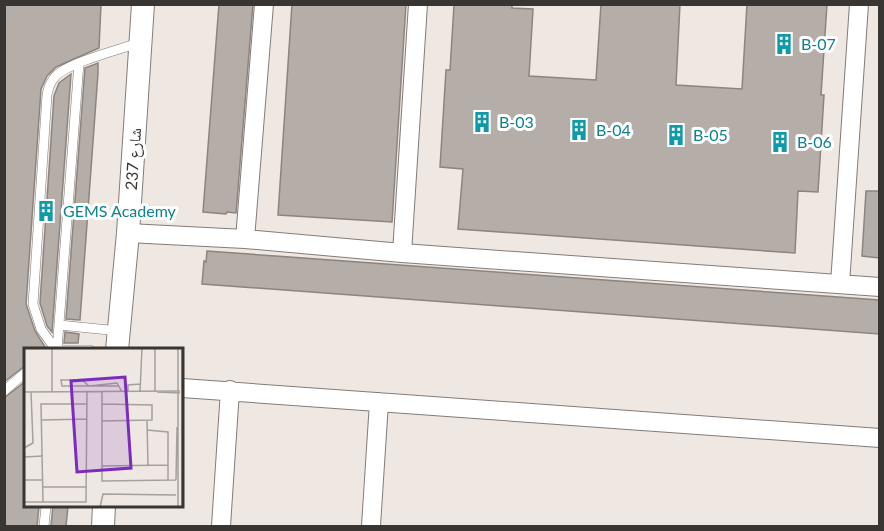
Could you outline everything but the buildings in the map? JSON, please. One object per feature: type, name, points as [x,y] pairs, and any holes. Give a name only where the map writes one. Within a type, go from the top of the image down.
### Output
[{"type":"street","name":"شارع 237","points":[[118,340],[128,233],[143,4]]},
{"type":"street","points":[[245,239],[264,4]]},
{"type":"street","points":[[402,253],[418,4]]},
{"type":"street","points":[[840,284],[859,4]]},
{"type":"street","points":[[128,233],[245,239],[402,253],[879,287]]},
{"type":"street","points":[[183,388],[879,438]]},
{"type":"street","points":[[221,526],[230,390]]},
{"type":"street","points":[[371,526],[379,402]]},
{"type":"street","points":[[103,526],[104,507]]},
{"type":"lane","points":[[56,348],[41,329],[33,304],[47,95],[53,78],[60,72],[79,63],[141,42]]},
{"type":"lane","points":[[58,348],[79,63]]},
{"type":"lane","points":[[59,325],[118,340]]},
{"type":"lane","points":[[4,391],[24,374]]},
{"type":"lane","points":[[44,526],[46,507]]},
{"type":"place","name":"B-07","points":[[784,44]]},
{"type":"place","name":"B-03","points":[[482,122]]},
{"type":"place","name":"B-04","points":[[579,130]]},
{"type":"place","name":"B-05","points":[[676,135]]},
{"type":"place","name":"B-06","points":[[780,142]]},
{"type":"place","name":"GEMS Academy","points":[[46,211]]}]
